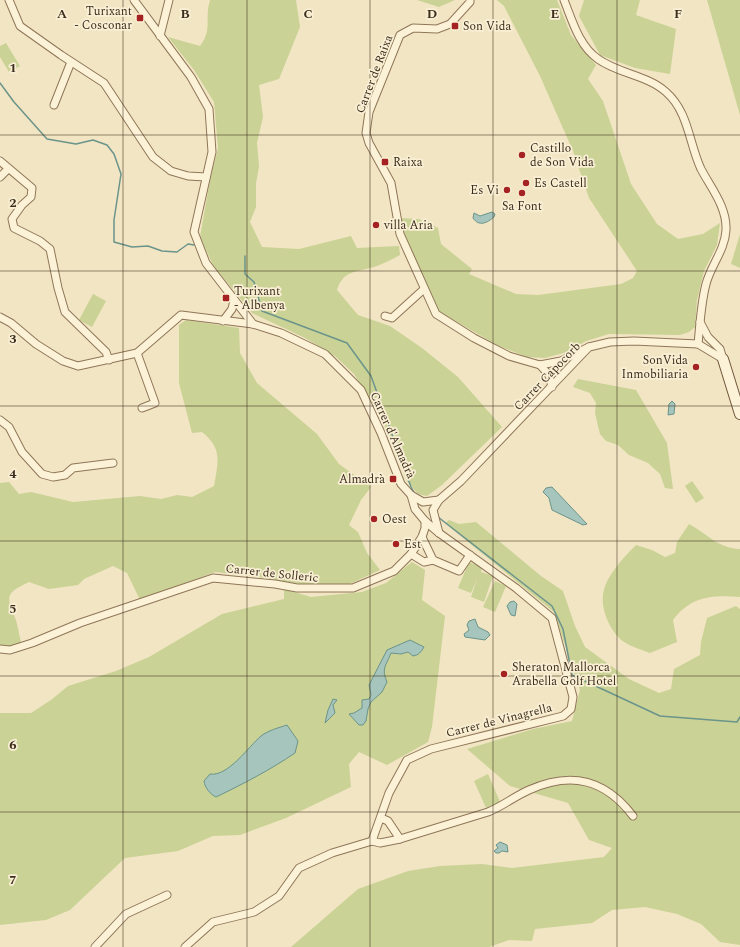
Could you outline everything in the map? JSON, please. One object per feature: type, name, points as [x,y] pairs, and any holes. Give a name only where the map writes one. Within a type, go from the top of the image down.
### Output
[{"type":"street","points":[[9,0],[20,26],[104,83],[153,157],[171,171],[188,176],[206,177]]},
{"type":"street","points":[[134,0],[191,77],[209,110],[212,152],[194,232],[206,262],[253,324]]},
{"type":"street","points":[[160,36],[170,0]]},
{"type":"street","name":"Carrer de Raixa","points":[[470,0],[470,2],[450,24],[437,29],[412,28],[400,35],[369,112],[366,132],[369,143],[391,183],[400,234],[436,314],[474,338],[502,352],[540,365],[561,361],[589,347]]},
{"type":"street","points":[[564,0],[578,37],[598,59],[640,77],[666,92],[680,109],[690,135],[697,160],[721,201],[726,229],[722,248],[706,283],[698,344]]},
{"type":"street","points":[[54,105],[71,62]]},
{"type":"street","points":[[0,161],[32,188],[31,198],[22,205],[12,219],[14,228],[40,240],[50,249],[58,288],[66,312],[106,352],[109,360]]},
{"type":"street","points":[[0,177],[8,169]]},
{"type":"street","points":[[385,316],[392,318],[424,289]]},
{"type":"street","points":[[223,321],[232,309],[234,300]]},
{"type":"street","name":"Carrer d'Almadrà","points":[[137,353],[181,315],[253,324],[281,333],[325,354],[361,390],[382,433],[401,484],[411,495],[415,509],[425,521]]},
{"type":"street","points":[[0,317],[11,323],[36,344],[63,361],[78,366],[137,353],[155,403],[142,408]]},
{"type":"street","points":[[700,322],[708,337],[720,349],[740,414]]},
{"type":"street","name":"Carrer Capocorb","points":[[438,500],[462,481],[589,347],[610,342],[634,341],[698,344],[723,359]]},
{"type":"street","points":[[540,365],[549,375],[552,387]]},
{"type":"street","points":[[0,420],[8,427],[22,452],[42,474],[53,477],[65,475],[73,468],[113,463]]},
{"type":"street","points":[[411,495],[423,502],[438,500]]},
{"type":"street","points":[[438,500],[433,510],[439,533]]},
{"type":"street","name":"Carrer de Vinagrella","points":[[372,841],[389,793],[408,760],[432,749],[563,716],[571,709],[573,697],[552,618],[516,588],[439,533],[425,521]]},
{"type":"street","name":"Carrer de Solleric","points":[[0,649],[10,650],[32,643],[80,623],[212,578],[268,583],[297,588],[352,588],[394,571],[411,554],[422,537],[425,528],[425,521]]},
{"type":"street","points":[[422,537],[433,560]]},
{"type":"street","points":[[411,554],[424,562],[433,560],[458,571],[470,555]]},
{"type":"street","points":[[185,947],[213,922],[254,912],[279,896],[299,868],[332,853],[372,841],[380,842],[400,839],[488,812],[502,806],[527,791],[561,779],[586,781],[606,789],[625,805],[633,816]]},
{"type":"street","points":[[381,818],[388,821],[400,839]]},
{"type":"street","points":[[95,947],[126,914],[167,895]]},
{"type":"green space","points":[[210,0],[296,0],[300,27],[279,79],[259,85],[263,117],[257,143],[259,166],[256,184],[256,207],[250,222],[262,247],[299,249],[351,236],[357,248],[399,246],[400,255],[377,266],[356,271],[347,275],[340,283],[337,290],[358,315],[390,326],[422,348],[458,377],[502,427],[442,485],[427,496],[418,494],[407,481],[380,415],[354,374],[336,357],[305,338],[252,313],[213,265],[200,237],[210,180],[218,148],[214,102],[194,70],[168,37],[200,46],[206,34]]},
{"type":"green space","points":[[417,0],[455,0],[439,7]]},
{"type":"green space","points":[[497,0],[557,0],[571,35],[596,65],[588,79],[603,101],[631,184],[657,224],[678,239],[703,234],[720,223],[717,245],[704,271],[697,300],[695,327],[689,332],[680,335],[609,334],[586,341],[567,352],[545,358],[527,357],[497,345],[440,312],[403,235],[401,218],[419,219],[438,228],[441,244],[472,269],[469,274],[516,294],[538,295],[621,284],[633,278],[637,271],[589,198],[573,151],[540,76],[504,6]]},
{"type":"green space","points":[[584,0],[640,0],[636,15],[676,29],[670,74],[635,68],[600,55],[579,16]]},
{"type":"green space","points":[[707,0],[740,0],[740,115]]},
{"type":"green space","points":[[6,43],[20,66],[9,72],[0,57],[0,46]]},
{"type":"green space","points":[[740,234],[740,268],[731,264]]},
{"type":"green space","points":[[93,294],[106,301],[92,327],[79,320]]},
{"type":"green space","points":[[186,320],[239,328],[240,353],[257,383],[317,434],[339,464],[371,487],[361,500],[349,525],[358,532],[367,553],[380,570],[350,584],[312,586],[215,572],[140,600],[127,573],[113,566],[84,579],[78,585],[49,589],[29,582],[11,593],[9,597],[21,642],[8,647],[0,645],[0,483],[9,482],[19,494],[31,492],[73,502],[140,496],[161,499],[177,495],[192,497],[214,486],[217,470],[216,450],[209,438],[202,432],[192,433],[179,383],[179,325]]},
{"type":"green space","points":[[578,379],[636,390],[667,443],[673,489],[665,488],[660,474],[648,463],[629,455],[618,445],[606,441],[600,434],[595,413],[596,403],[590,393],[573,387]]},
{"type":"green space","points":[[692,481],[704,498],[696,503],[685,486]]},
{"type":"green space","points":[[449,520],[459,524],[476,522],[541,576],[563,591],[575,626],[585,647],[629,679],[659,693],[671,689],[674,669],[700,655],[701,642],[707,618],[736,606],[740,609],[740,945],[720,942],[701,924],[677,914],[645,907],[612,910],[592,923],[535,929],[532,941],[509,940],[489,947],[291,947],[358,889],[408,871],[440,866],[482,864],[512,868],[604,857],[612,848],[589,840],[568,803],[510,786],[467,749],[533,729],[572,721],[580,690],[554,612],[445,523]]},
{"type":"green space","points":[[689,524],[725,546],[740,549],[740,597],[711,597],[687,606],[673,620],[677,642],[650,653],[624,642],[614,632],[604,611],[604,590],[609,578],[617,566],[636,545],[652,550],[665,557],[675,553],[677,542]]},
{"type":"green space","points":[[412,562],[425,570],[422,600],[445,616],[432,727],[428,742],[387,765],[359,752],[349,764],[351,787],[286,818],[240,835],[213,836],[178,851],[125,858],[70,910],[46,920],[0,925],[0,713],[31,713],[51,700],[68,686],[116,671],[149,657],[222,614],[284,599],[284,589],[311,597],[362,592],[386,583]]},
{"type":"green space","points":[[469,562],[482,567],[481,572],[493,576],[484,602],[471,597],[477,579],[471,593],[458,588]]},
{"type":"green space","points":[[495,581],[506,586],[495,612],[483,607]]},
{"type":"green space","points":[[488,774],[500,802],[486,808],[474,781]]},
{"type":"water","points":[[492,212],[495,214],[494,217],[483,223],[475,221],[473,218],[474,213],[480,216]]},
{"type":"water","points":[[672,401],[675,404],[674,414],[668,415],[669,404]]},
{"type":"water","points":[[552,487],[587,524],[583,525],[552,510],[549,498],[543,492],[546,488]]},
{"type":"water","points":[[514,601],[517,604],[515,616],[511,615],[507,606],[510,602]]},
{"type":"water","points":[[475,619],[478,627],[488,632],[490,635],[485,640],[465,637],[464,634],[469,630],[467,625],[469,621]]},
{"type":"water","points":[[410,640],[424,647],[420,653],[413,656],[408,652],[401,654],[391,653],[384,670],[387,682],[382,692],[371,702],[366,721],[363,725],[359,725],[349,714],[362,708],[362,700],[369,699],[371,695],[369,685],[387,650]]},
{"type":"water","points":[[333,699],[337,700],[333,705],[335,713],[325,723],[328,710]]},
{"type":"water","points":[[287,725],[298,741],[295,753],[276,765],[216,797],[208,790],[204,781],[210,774],[217,774],[224,771],[238,760],[261,736],[274,729]]},
{"type":"water","points":[[500,842],[507,845],[508,852],[502,851],[496,853],[494,851],[498,848],[496,845]]},
{"type":"waterway","points":[[0,83],[14,102],[47,139],[76,144],[93,140],[107,145],[114,154],[121,174],[114,220],[114,242],[132,247],[148,246],[162,251],[177,252],[188,244],[194,245]]},
{"type":"waterway","points":[[245,256],[245,274],[254,282],[262,311],[347,343],[371,376],[411,487],[415,494]]},
{"type":"waterway","points":[[438,517],[552,606],[563,629],[572,675],[660,716],[737,722],[740,717]]},
{"type":"place","name":"Turixant - Cosconar","points":[[140,18]]},
{"type":"place","name":"Son Vida","points":[[455,26]]},
{"type":"place","name":"Castillo de Son Vida","points":[[522,155]]},
{"type":"place","name":"Raixa","points":[[385,162]]},
{"type":"place","name":"Es Castell","points":[[526,183]]},
{"type":"place","name":"Es Vi","points":[[507,190]]},
{"type":"place","name":"Sa Font","points":[[522,193]]},
{"type":"place","name":"villa Aria","points":[[376,225]]},
{"type":"place","name":"Turixant - Albenya","points":[[226,298]]},
{"type":"place","name":"SonVida Inmobiliaria","points":[[696,367]]},
{"type":"place","name":"Almadrà","points":[[393,479]]},
{"type":"place","name":"Oest","points":[[374,519]]},
{"type":"place","name":"Est","points":[[396,544]]},
{"type":"place","name":"Sheraton Mallorca Arabella Golf Hotel","points":[[504,674]]}]
